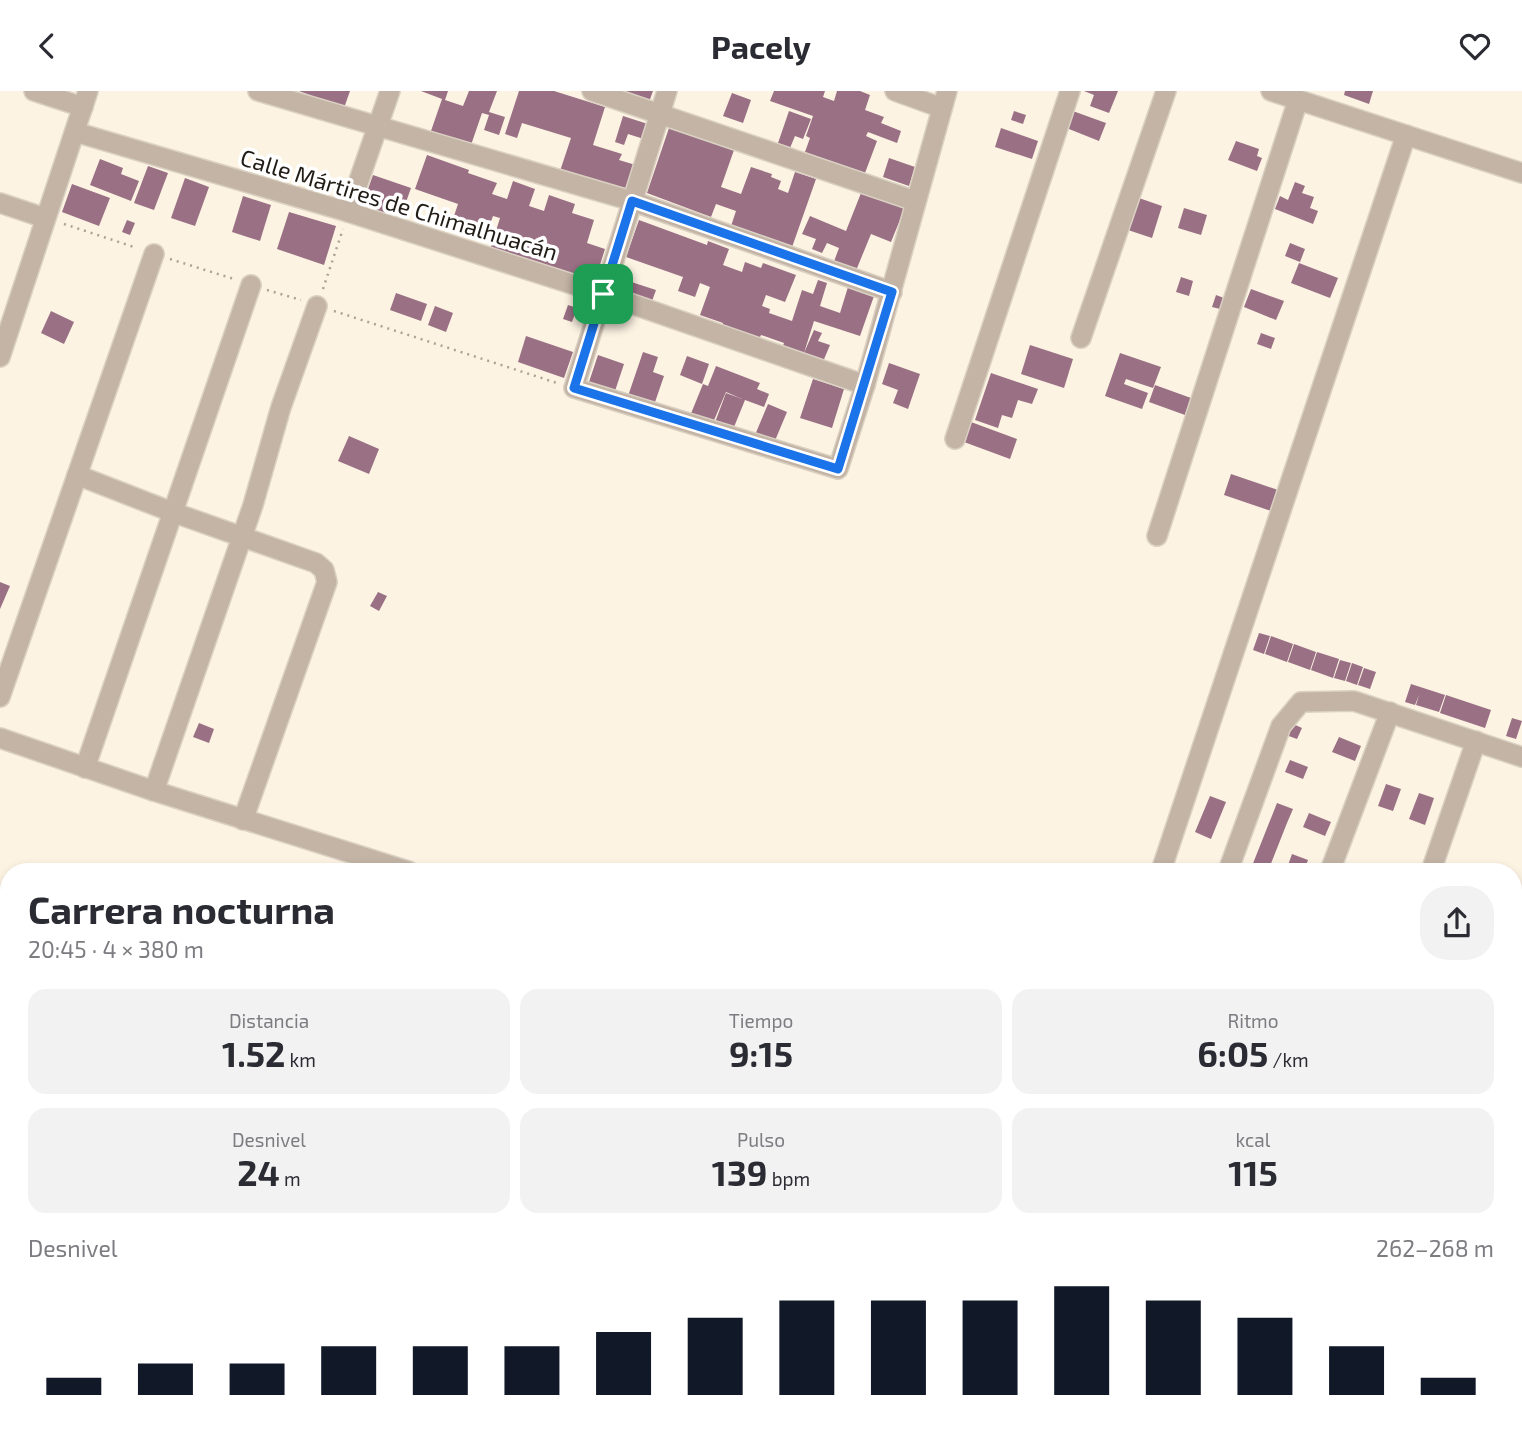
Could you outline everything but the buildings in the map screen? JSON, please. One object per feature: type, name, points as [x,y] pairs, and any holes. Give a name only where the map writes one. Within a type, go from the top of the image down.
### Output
[{"type":"street","points":[[0,357],[75,132],[77,98],[33,91]]},
{"type":"street","points":[[258,91],[632,201],[892,292]]},
{"type":"street","points":[[348,212],[390,91]]},
{"type":"street","points":[[592,91],[915,201]]},
{"type":"street","points":[[667,91],[574,388],[838,469],[892,292],[945,99],[895,91]]},
{"type":"street","points":[[955,439],[1069,91]]},
{"type":"street","points":[[1081,338],[1166,91]]},
{"type":"street","points":[[1271,91],[1522,173]]},
{"type":"street","points":[[1157,536],[1298,100]]},
{"type":"street","name":"Calle Mártires de Chimalhuacán","points":[[75,132],[348,212],[603,294],[865,385]]},
{"type":"street","points":[[1164,863],[1405,135]]},
{"type":"street","points":[[0,203],[45,218]]},
{"type":"street","points":[[0,697],[154,254]]},
{"type":"street","points":[[85,768],[251,285]]},
{"type":"street","points":[[154,791],[317,306]]},
{"type":"street","points":[[77,475],[316,563],[324,570],[327,582],[243,820]]},
{"type":"street","points":[[1231,863],[1281,726],[1301,702],[1354,701],[1522,757]]},
{"type":"street","points":[[1333,863],[1390,712]]},
{"type":"street","points":[[0,738],[323,847],[380,863]]},
{"type":"street","points":[[1434,863],[1476,741]]},
{"type":"path","points":[[317,306],[348,212]]},
{"type":"route","points":[[632,201],[892,292],[838,469],[574,388],[603,294],[632,201]]}]
